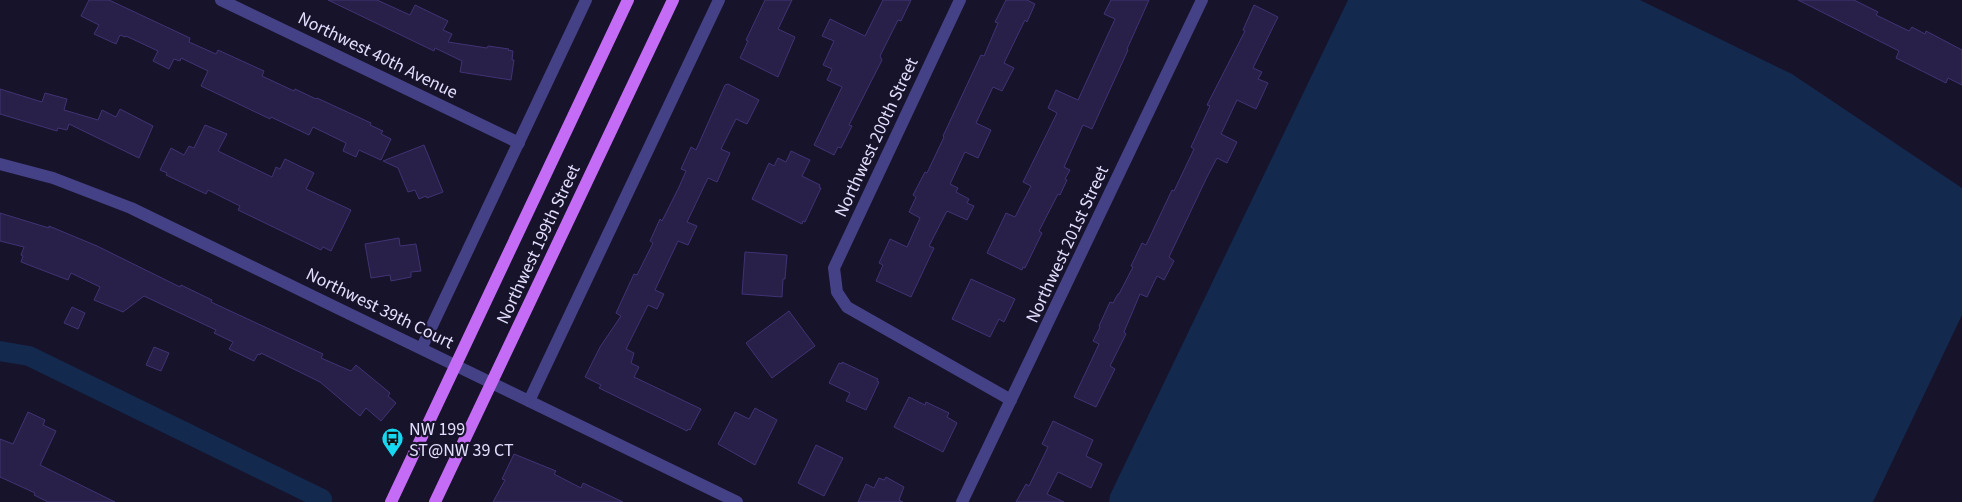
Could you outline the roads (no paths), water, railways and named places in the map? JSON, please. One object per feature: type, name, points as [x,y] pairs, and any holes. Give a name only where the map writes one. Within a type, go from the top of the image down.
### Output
[{"type":"main road","name":"Northwest 199th Street","points":[[391,502],[628,0]]},
{"type":"main road","name":"Northwest 199th Street","points":[[435,502],[673,0]]},
{"type":"street","name":"Northwest 40th Avenue","points":[[221,0],[519,142]]},
{"type":"street","points":[[422,347],[586,0]]},
{"type":"street","points":[[530,401],[719,0]]},
{"type":"street","name":"Northwest 200th Street","points":[[960,0],[834,268],[837,292],[847,307],[1011,400]]},
{"type":"street","name":"Northwest 201st Street","points":[[962,502],[1202,0]]},
{"type":"street","name":"Northwest 39th Court","points":[[0,164],[53,178],[131,208],[422,347],[738,502]]},
{"type":"water","points":[[1348,0],[1640,0],[1792,74],[1962,188],[1962,315],[1873,502],[1109,502],[1110,495]]},
{"type":"waterway","points":[[0,351],[29,356],[322,499]]},
{"type":"place","name":"NW 199 ST@NW 39 CT","points":[[393,458]]}]
